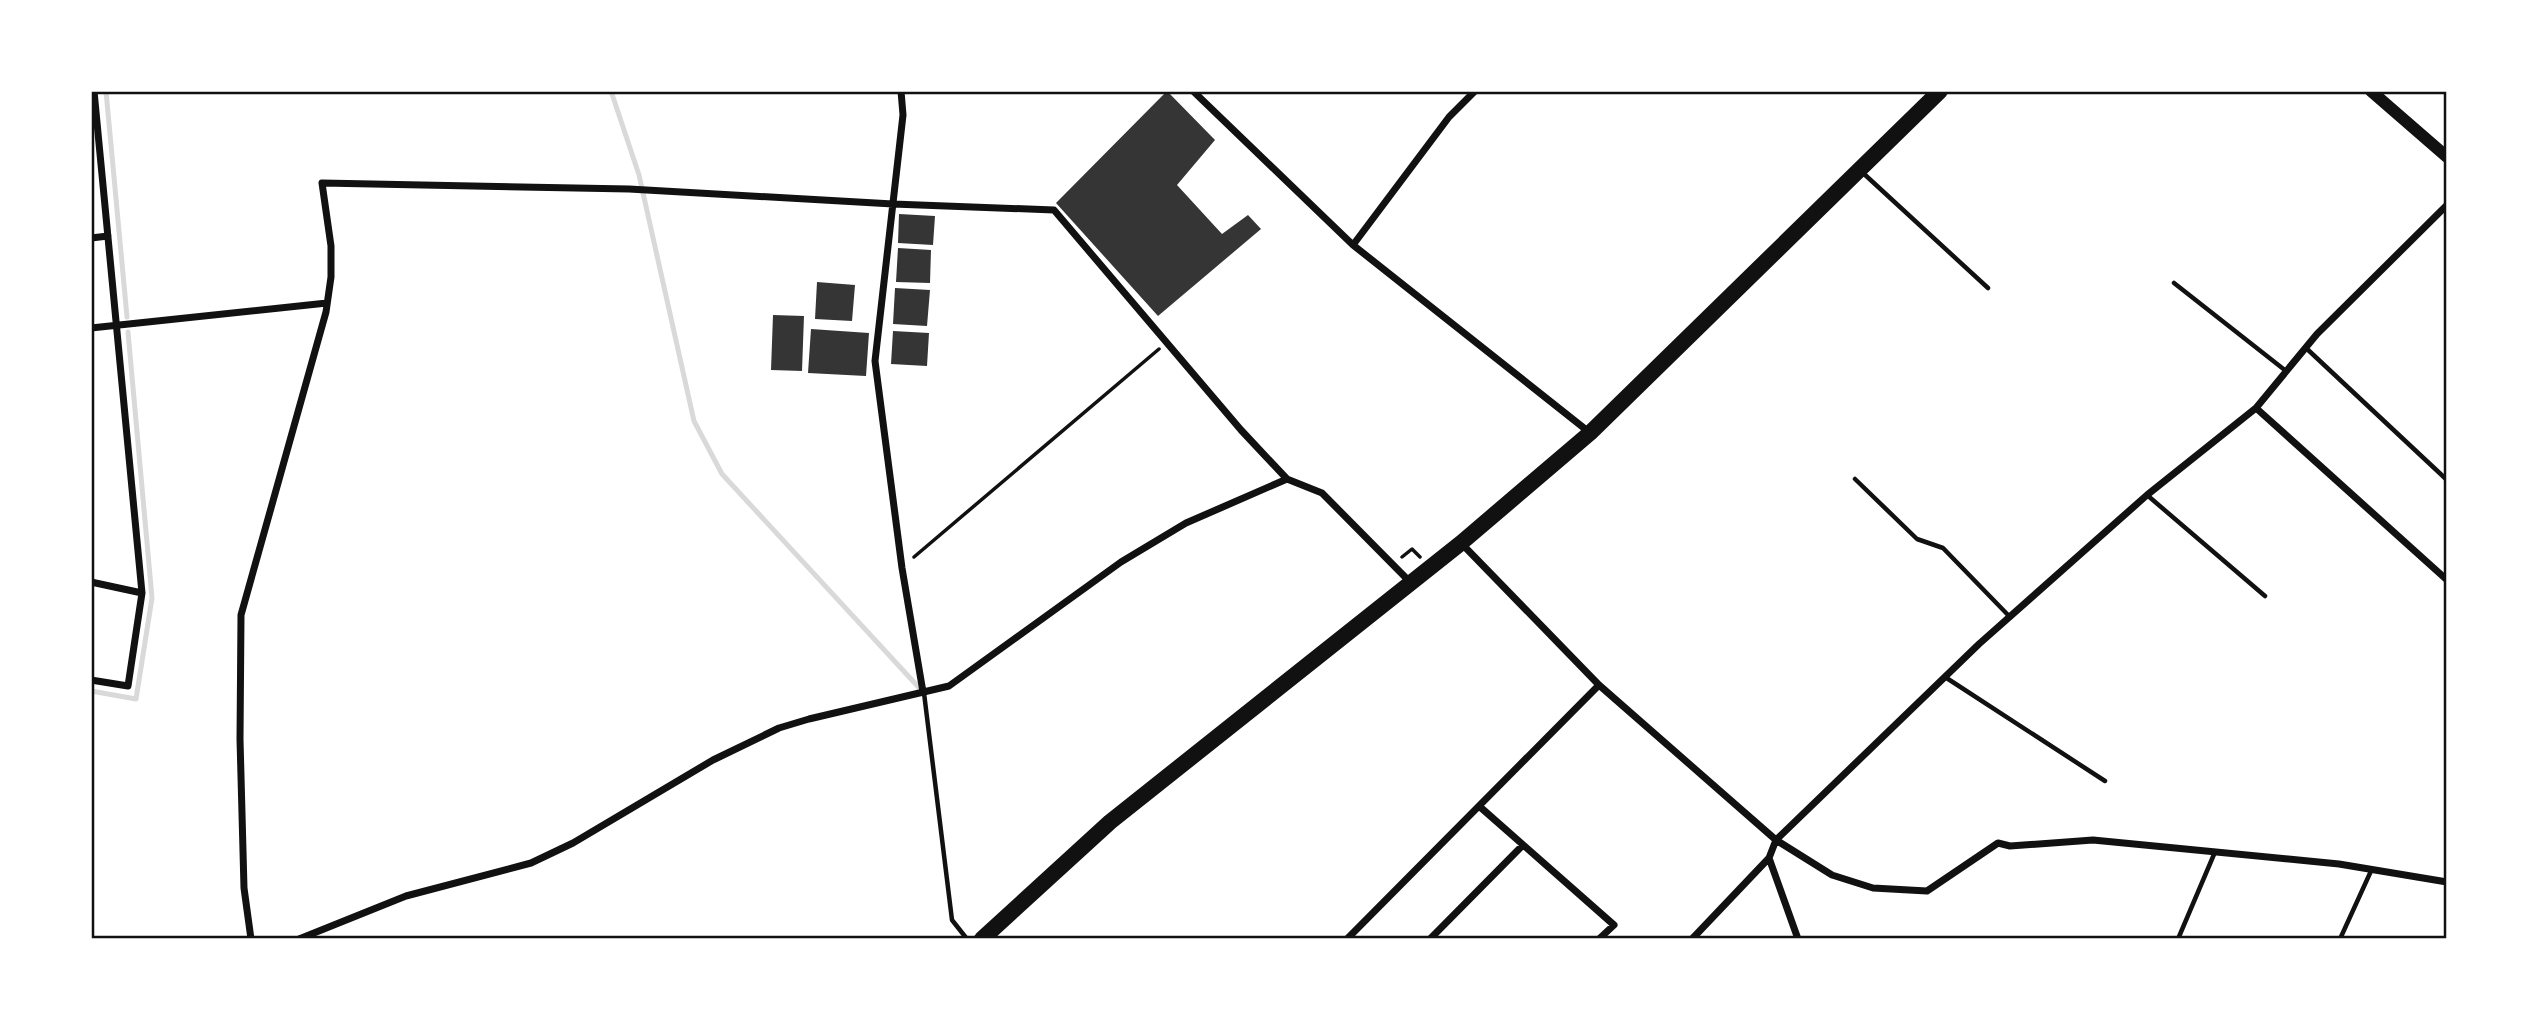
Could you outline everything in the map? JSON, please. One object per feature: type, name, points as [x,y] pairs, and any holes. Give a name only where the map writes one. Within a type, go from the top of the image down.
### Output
[{"type":"highway","points":[[982,939],[1110,822],[1461,543],[1590,433],[1940,91]]},
{"type":"street","points":[[91,680],[128,686],[142,593],[118,325],[95,142],[94,91]]},
{"type":"street","points":[[901,91],[903,115],[875,361],[902,568],[923,692]]},
{"type":"street","points":[[1194,91],[1353,245],[1590,433]]},
{"type":"street","points":[[1353,245],[1449,117],[1475,91]]},
{"type":"street","points":[[2371,91],[2447,157]]},
{"type":"street","points":[[251,939],[244,888],[240,739],[241,615],[327,303],[331,277],[331,246],[322,183],[629,189],[1054,210],[1241,430],[1287,479],[1322,493],[1411,583]]},
{"type":"street","points":[[1692,939],[1769,858],[1776,841],[1944,677],[2147,495],[2256,408],[2306,348],[2447,205]]},
{"type":"street","points":[[91,238],[108,236]]},
{"type":"street","points":[[91,328],[327,303]]},
{"type":"street","points":[[2256,408],[2447,580]]},
{"type":"street","points":[[299,939],[406,895],[531,863],[573,843],[712,760],[779,728],[950,686],[1121,562],[1186,523],[1287,479]]},
{"type":"street","points":[[1461,543],[1599,685],[1776,841],[1832,875],[1873,888],[1927,891],[1998,844],[2010,846],[2093,840],[2339,864],[2447,882]]},
{"type":"street","points":[[91,582],[142,593]]},
{"type":"street","points":[[1347,939],[1599,685]]},
{"type":"street","points":[[1479,806],[1614,925],[1599,939]]},
{"type":"street","points":[[1430,939],[1523,845]]},
{"type":"street","points":[[1769,858],[1798,939]]},
{"type":"lane","points":[[1859,170],[1988,288]]},
{"type":"lane","points":[[2175,283],[2286,371]]},
{"type":"lane","points":[[2306,348],[2447,480]]},
{"type":"lane","points":[[1855,479],[1917,539],[1943,548],[2010,617]]},
{"type":"lane","points":[[2147,495],[2266,596]]},
{"type":"lane","points":[[1944,677],[2105,781]]},
{"type":"lane","points":[[923,692],[952,920],[967,939]]},
{"type":"lane","points":[[2178,939],[2216,852]]},
{"type":"lane","points":[[2340,939],[2371,871]]},
{"type":"path","points":[[902,568],[1167,343]]},
{"type":"building","points":[[1167,91],[1215,140],[1177,185],[1222,234],[1248,215],[1261,229],[1158,316],[1056,203]]},
{"type":"building","points":[[899,214],[935,216],[933,245],[898,243]]},
{"type":"building","points":[[898,248],[931,250],[930,283],[896,282]]},
{"type":"building","points":[[817,282],[855,285],[852,321],[815,319]]},
{"type":"building","points":[[895,288],[930,290],[927,326],[893,324]]},
{"type":"building","points":[[773,315],[804,316],[802,371],[771,370]]},
{"type":"building","points":[[811,329],[869,333],[866,376],[808,373]]},
{"type":"building","points":[[893,331],[929,333],[927,366],[891,364]]},
{"type":"waterway","points":[[106,91],[127,317]]},
{"type":"waterway","points":[[611,91],[639,175],[694,421],[722,474],[923,692]]},
{"type":"waterway","points":[[91,691],[136,699],[152,598],[128,332]]}]
